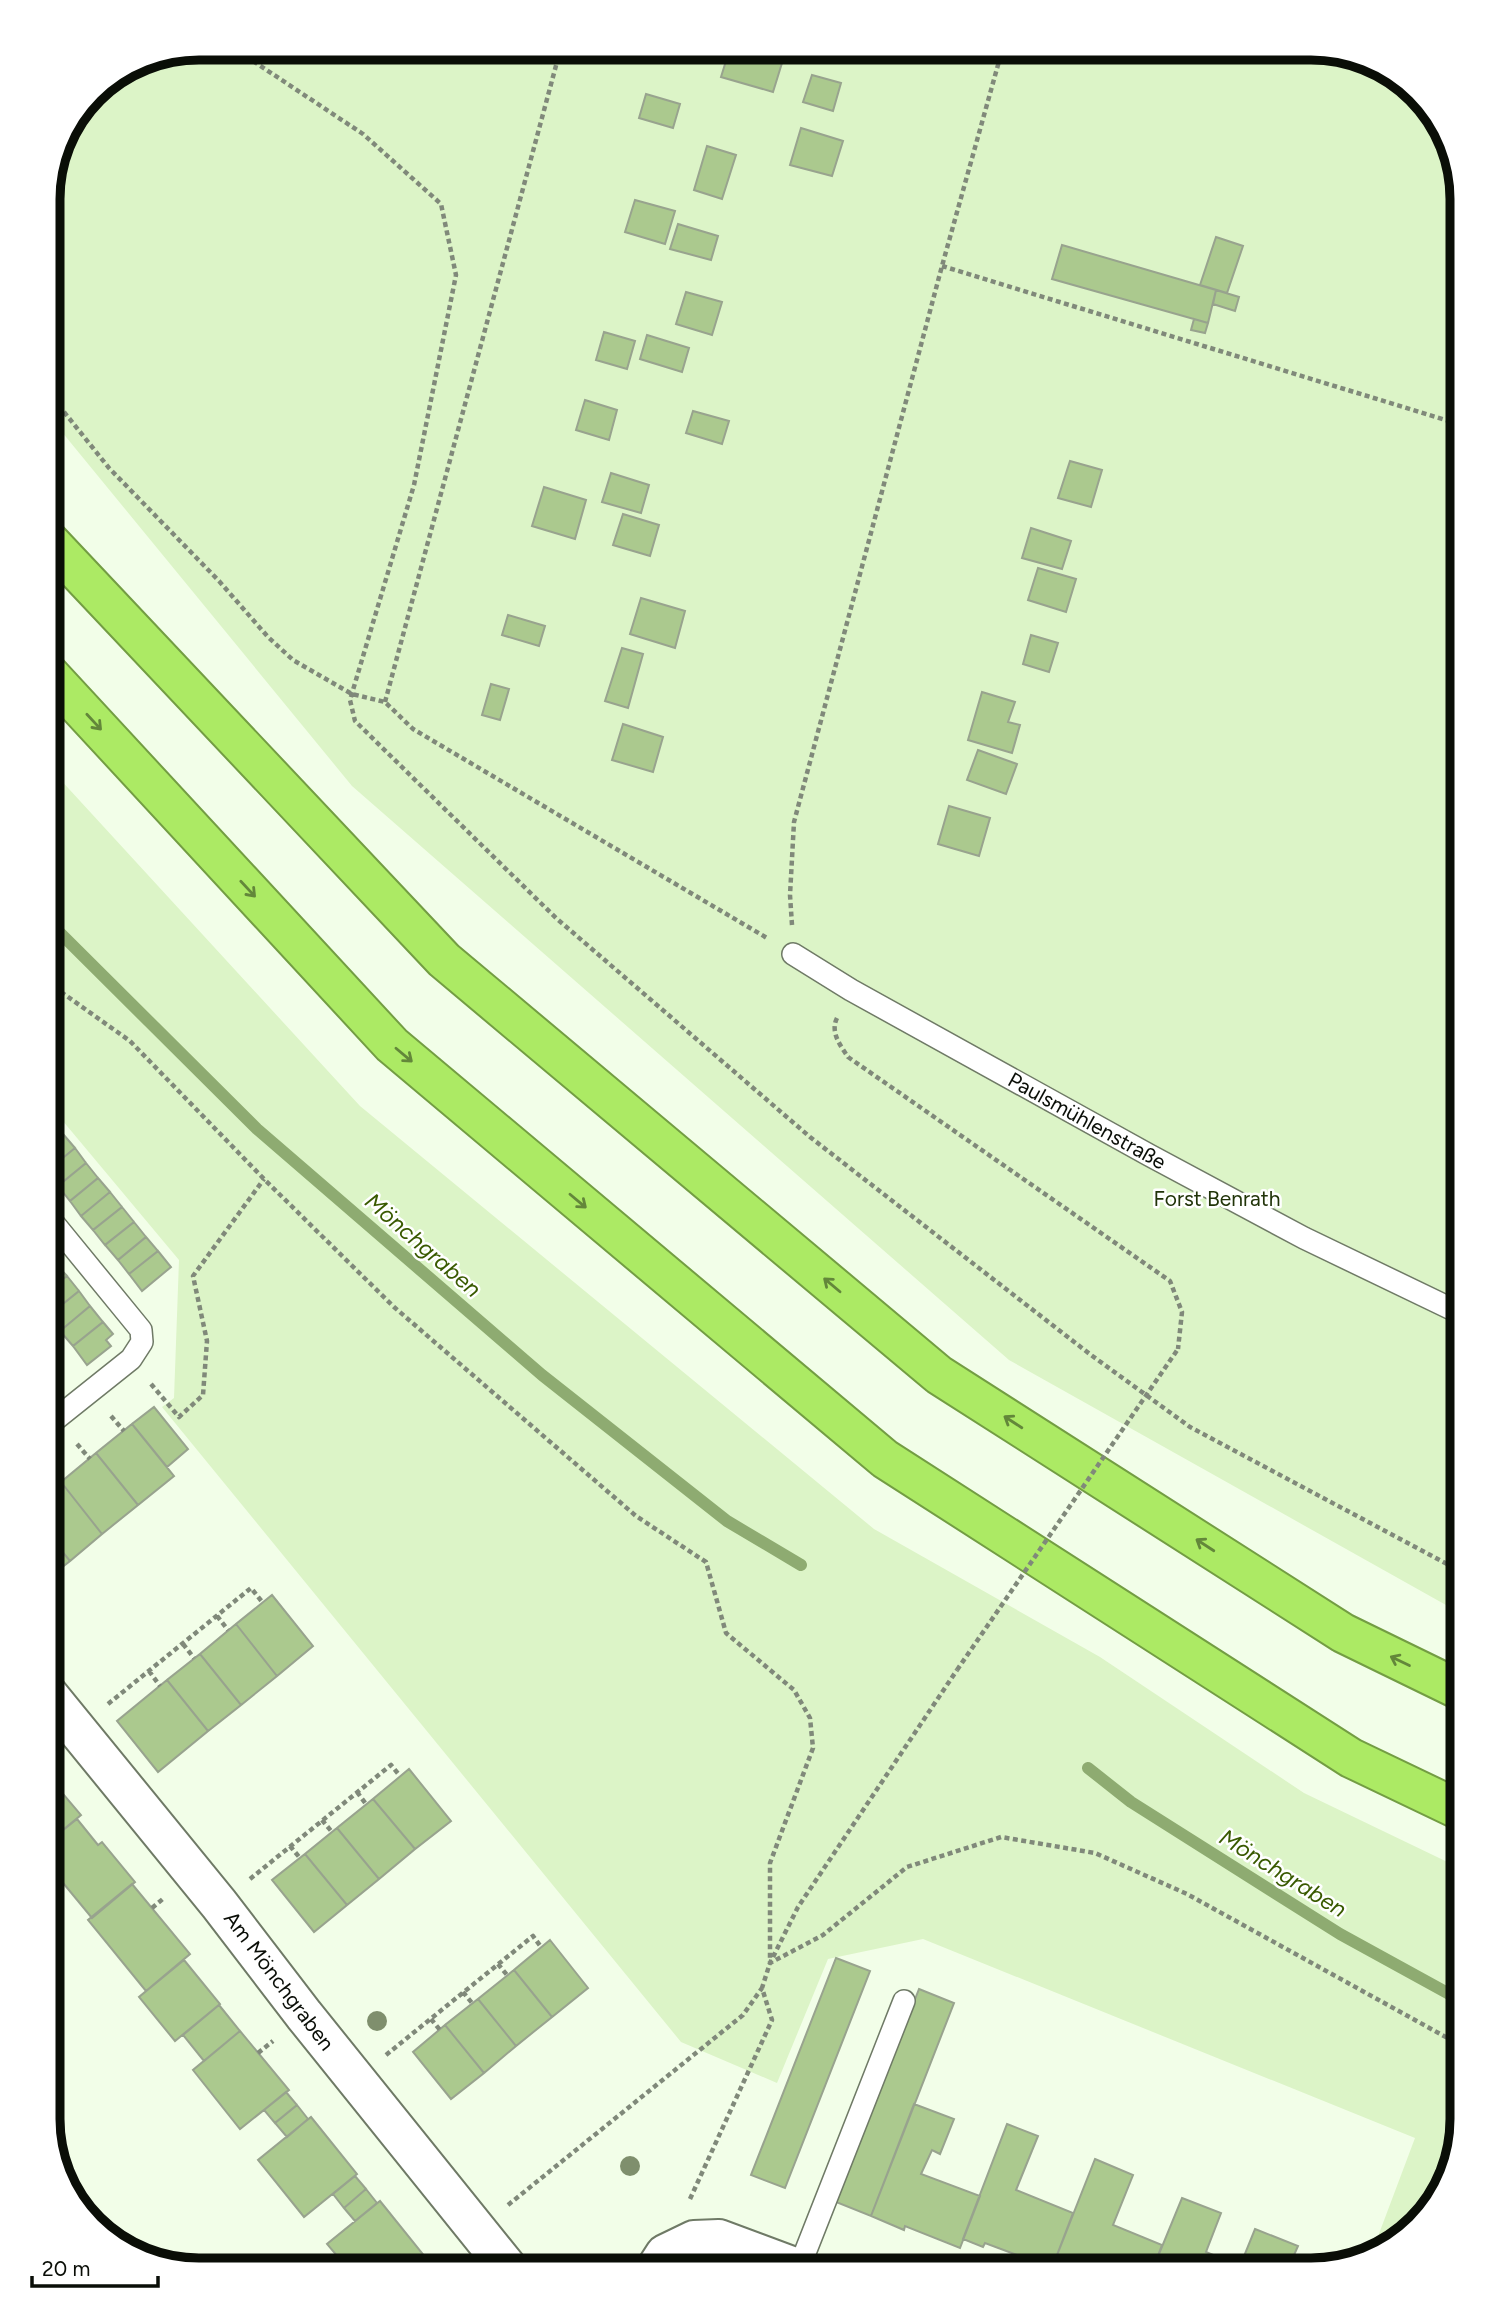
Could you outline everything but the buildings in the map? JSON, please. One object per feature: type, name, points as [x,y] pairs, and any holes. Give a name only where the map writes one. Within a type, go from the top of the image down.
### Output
[{"type":"highway","points":[[60,553],[444,960],[939,1375],[1343,1633],[1450,1684]]},
{"type":"highway","points":[[60,686],[392,1045],[885,1459],[1351,1758],[1450,1805]]},
{"type":"street","name":"Am Mönchgraben","points":[[60,1709],[500,2258]]},
{"type":"street","points":[[665,2258],[694,2239],[719,2239],[771,2259]]},
{"type":"lane","name":"Paulsmühlenstraße","points":[[793,954],[851,990],[1292,1232],[1450,1308]]},
{"type":"lane","points":[[60,1230],[141,1329],[142,1342],[131,1359],[60,1416]]},
{"type":"lane","points":[[806,2259],[904,2001]]},
{"type":"path","points":[[252,60],[363,134],[441,204],[456,275],[414,485],[350,700],[355,721],[556,918],[810,1137],[1091,1355],[1190,1427],[1450,1566]]},
{"type":"path","points":[[385,702],[558,60]]},
{"type":"path","points":[[793,954],[790,895],[794,822],[999,60]]},
{"type":"path","points":[[942,266],[1450,421]]},
{"type":"path","points":[[60,407],[109,468],[219,581],[268,637],[293,660],[352,694],[385,702],[424,736],[793,954]]},
{"type":"path","points":[[477,2230],[743,2015],[762,1988],[770,1963],[798,1907],[1178,1349],[1182,1312],[1170,1281],[848,1057],[837,1041],[834,1023],[851,990]]},
{"type":"path","points":[[60,991],[130,1041],[264,1179],[394,1307],[636,1516],[706,1562],[726,1633],[794,1690],[810,1718],[813,1748],[770,1863],[770,1963]]},
{"type":"path","points":[[131,1359],[178,1418],[202,1395],[207,1341],[193,1276],[264,1179]]},
{"type":"path","points":[[77,1729],[251,1588],[263,1602]]},
{"type":"path","points":[[217,1616],[229,1630]]},
{"type":"path","points":[[183,1644],[194,1658]]},
{"type":"path","points":[[149,1671],[160,1686]]},
{"type":"path","points":[[219,1904],[391,1765],[400,1776]]},
{"type":"path","points":[[357,1792],[366,1804]]},
{"type":"path","points":[[322,1820],[332,1832]]},
{"type":"path","points":[[770,1963],[822,1935],[907,1867],[1001,1837],[1095,1853],[1175,1889],[1450,2039]]},
{"type":"path","points":[[290,1846],[300,1858]]},
{"type":"path","points":[[355,2080],[533,1936],[541,1947]]},
{"type":"path","points":[[498,1964],[507,1975]]},
{"type":"path","points":[[662,2258],[772,2020],[762,1988]]},
{"type":"path","points":[[463,1992],[472,2003]]},
{"type":"path","points":[[431,2019],[440,2030]]},
{"type":"green space","name":"Forst Benrath","points":[[189,60],[1320,60],[1364,70],[1395,88],[1421,114],[1439,145],[1445,163],[1450,199],[1450,1607],[1009,1360],[352,786],[60,430],[61,180],[67,154],[83,121],[107,94],[121,83],[145,70]]},
{"type":"green space","points":[[60,779],[360,1106],[874,1529],[1100,1657],[1304,1793],[1450,1863],[1450,2120],[1445,2155],[1439,2173],[1421,2204],[1395,2230],[1376,2242],[1415,2138],[923,1939],[828,1959],[777,2083],[681,2042],[162,1407],[174,1398],[179,1260],[60,1118]]},
{"type":"waterway","name":"Mönchgraben","points":[[60,933],[257,1129],[542,1375],[727,1521],[801,1565]]},
{"type":"waterway","name":"Mönchgraben","points":[[1088,1768],[1131,1802],[1340,1934],[1450,1994]]}]
